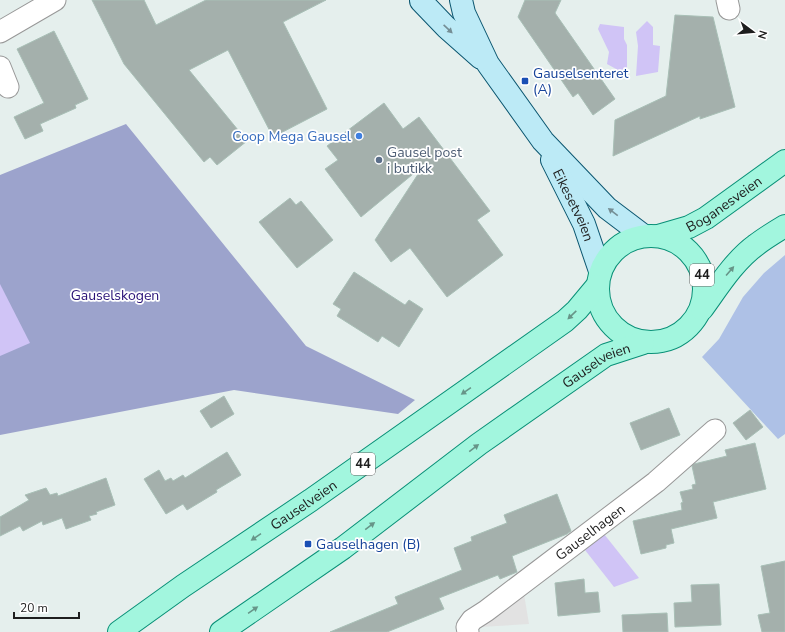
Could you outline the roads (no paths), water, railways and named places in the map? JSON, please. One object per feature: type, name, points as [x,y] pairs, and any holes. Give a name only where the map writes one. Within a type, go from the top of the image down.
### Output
[{"type":"main road","name":"Eikesetveien","points":[[420,0],[446,27],[488,64]]},
{"type":"main road","name":"Eikesetveien","points":[[461,0],[464,13],[488,64],[543,141],[607,208],[651,236]]},
{"type":"main road","name":"Eikesetveien","points":[[543,141],[584,224],[599,278]]},
{"type":"main road","name":"Boganesveien","points":[[651,236],[689,226],[706,218],[785,161]]},
{"type":"main road","name":"44","points":[[699,314],[704,295],[703,276],[695,258],[672,240],[651,236],[630,240],[617,247],[608,258],[599,278],[599,304],[607,321],[617,331],[629,339],[643,343],[660,342],[675,337],[689,327],[699,314],[723,280],[740,260],[755,245],[785,226]]},
{"type":"main road","name":"Gauselveien","points":[[119,632],[183,586],[311,500],[565,321],[577,310],[599,278]]},
{"type":"main road","name":"Gauselveien","points":[[221,632],[342,548],[478,444],[606,355],[643,343]]},
{"type":"street","points":[[0,32],[55,0]]},
{"type":"street","points":[[0,67],[8,87]]},
{"type":"street","name":"Gauselhagen","points":[[468,632],[467,627],[472,620],[486,611],[656,482],[715,430]]},
{"type":"place","name":"Gauselsenteret (A)","points":[[525,81]]},
{"type":"place","name":"Coop Mega Gausel","points":[[359,136]]},
{"type":"place","name":"Gausel post i butikk","points":[[379,160]]},
{"type":"place","name":"Gauselhagen (B)","points":[[308,544]]},
{"type":"park label","name":"Gauselskogen","points":[[115,295]]}]
